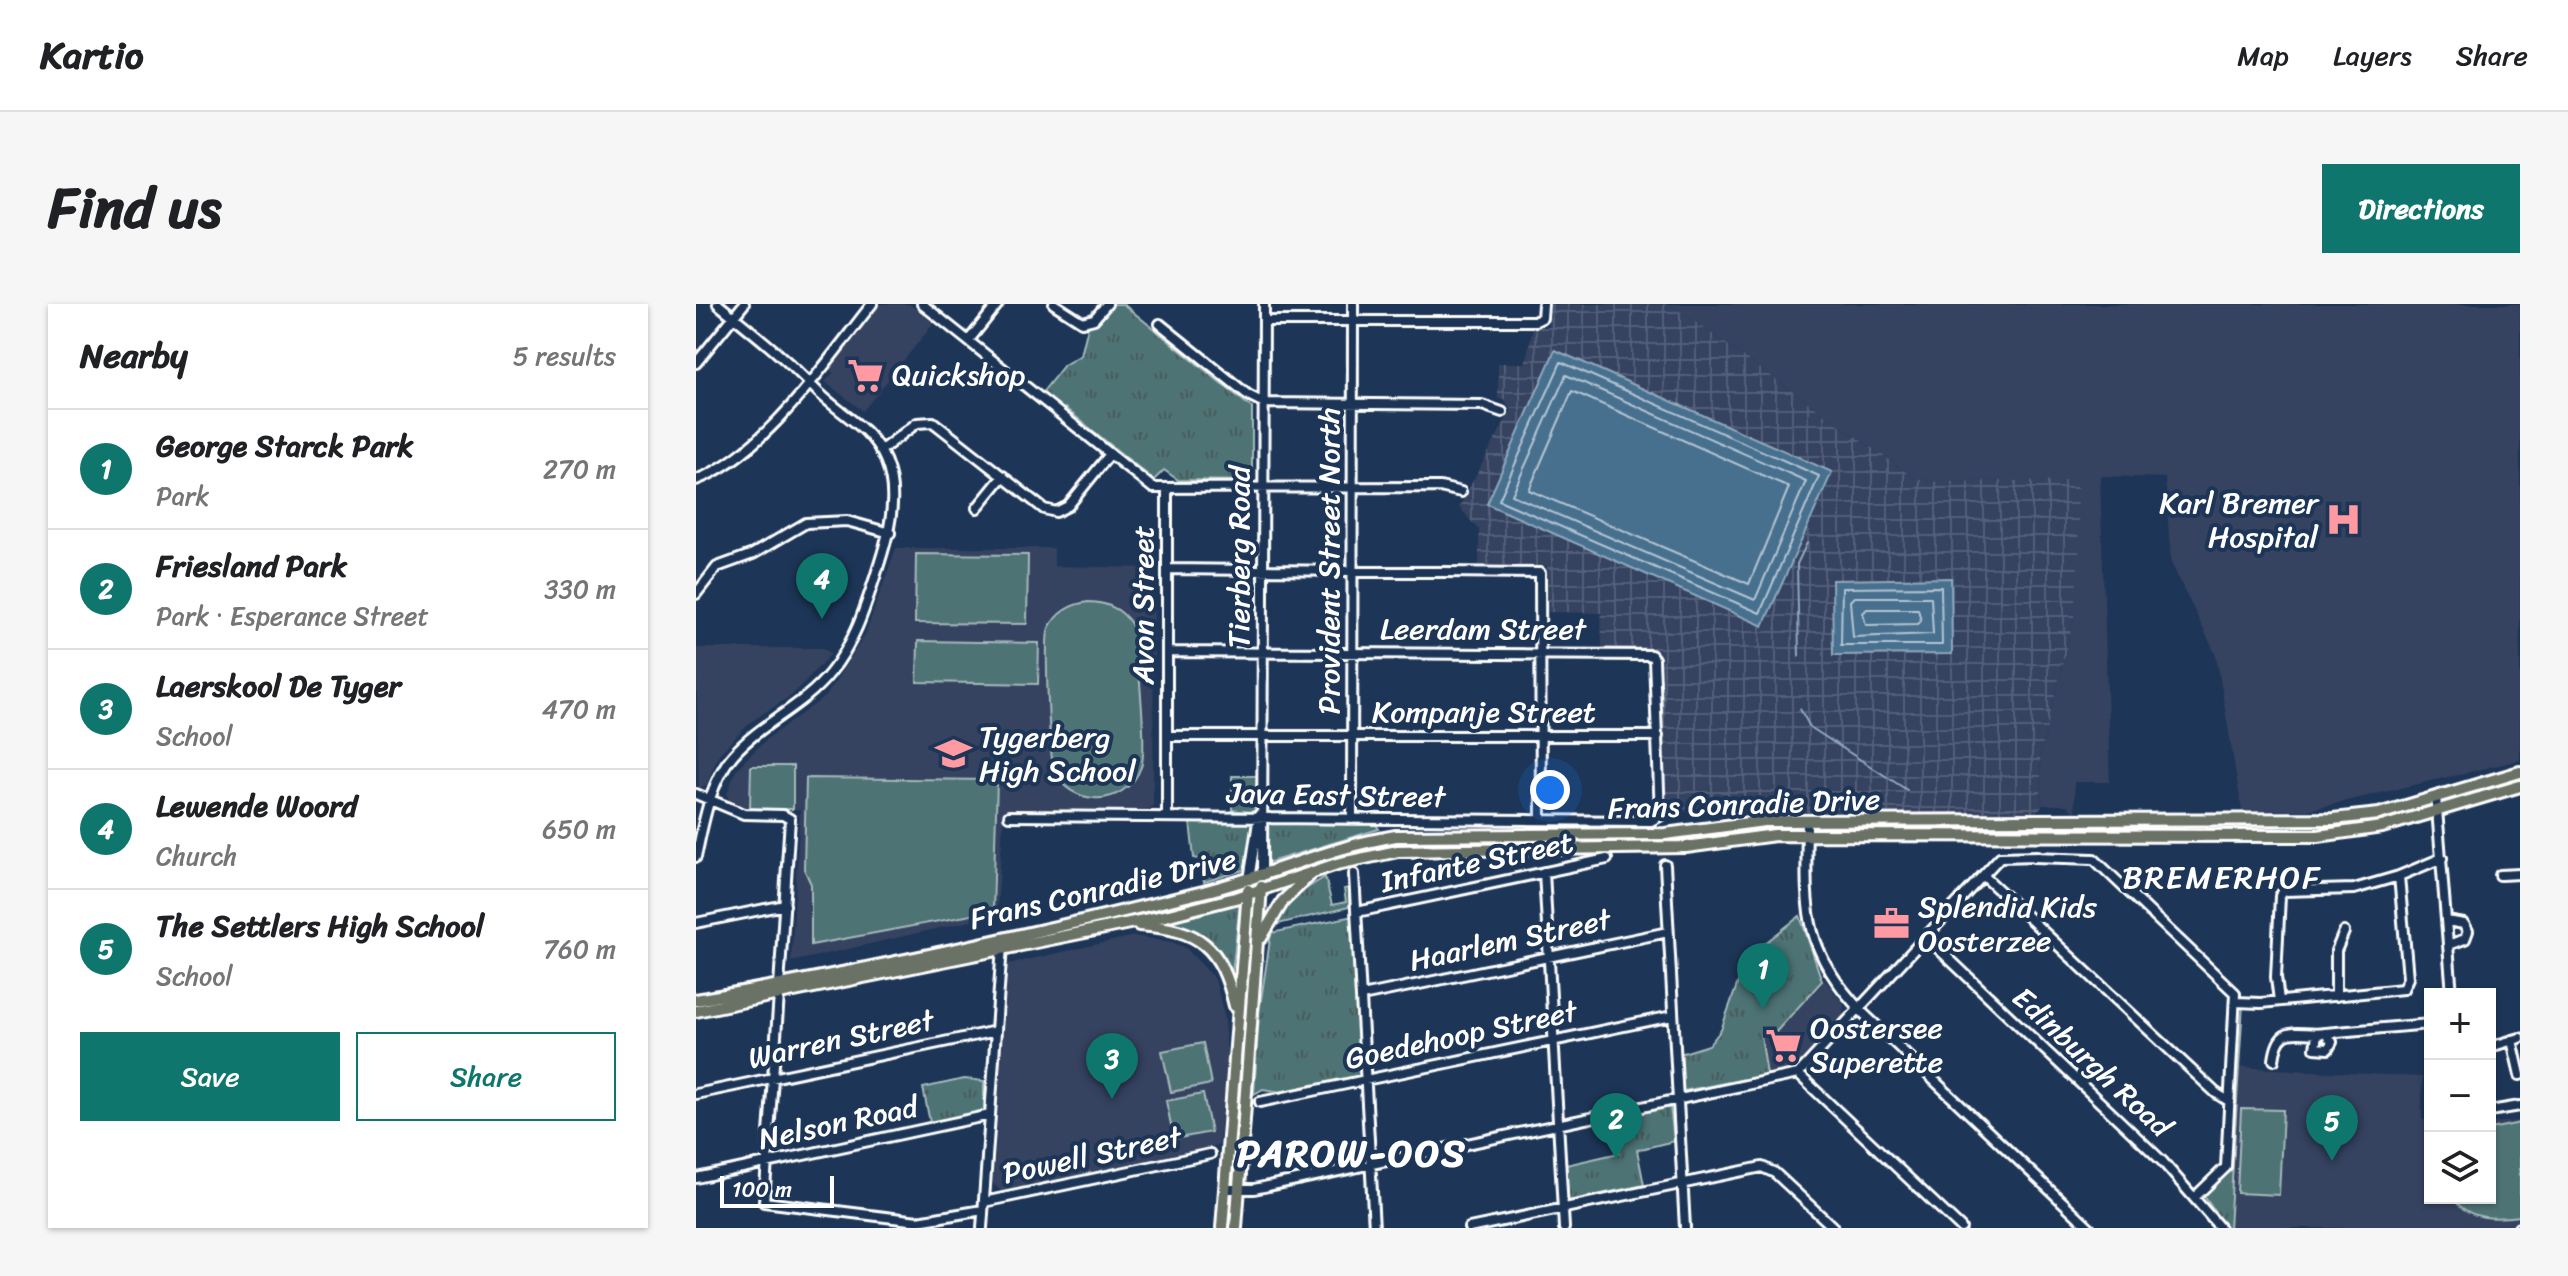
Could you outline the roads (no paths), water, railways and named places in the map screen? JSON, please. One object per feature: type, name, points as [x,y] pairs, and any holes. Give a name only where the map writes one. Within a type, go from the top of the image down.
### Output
[{"type":"main road","name":"Frans Conradie Drive","points":[[696,1011],[779,990],[1002,943],[1249,880],[1356,843],[1417,834],[1665,834],[1764,821],[2282,822],[2379,814],[2520,772]]},
{"type":"main road","name":"Frans Conradie Drive","points":[[1002,943],[1126,924],[1260,891],[1357,858],[1412,849],[1686,847],[1758,836],[1807,835],[2318,836],[2373,829],[2520,786]]},
{"type":"main road","points":[[1258,942],[1283,901],[1315,871]]},
{"type":"main road","name":"Tierberg Road","points":[[1236,1228],[1262,876]]},
{"type":"main road","name":"Tierberg Road","points":[[1222,1228],[1249,880]]},
{"type":"main road","points":[[1126,924],[1176,929],[1206,944],[1226,973],[1238,1019]]},
{"type":"main road","name":"Frans Conradie Drive","points":[[696,1000],[779,990]]},
{"type":"street","points":[[696,857],[711,800],[733,755],[804,700],[830,673],[860,622],[890,533],[894,496],[880,451],[866,432],[718,304]]},
{"type":"street","points":[[696,363],[744,304]]},
{"type":"street","points":[[696,480],[725,467],[750,450],[872,304]]},
{"type":"street","points":[[922,304],[1148,485],[1167,489],[1440,487],[1461,492]]},
{"type":"street","points":[[969,340],[998,304]]},
{"type":"street","points":[[1054,304],[1082,322],[1094,319],[1107,304]]},
{"type":"street","name":"Tierberg Road","points":[[1262,876],[1264,304]]},
{"type":"street","name":"Provident Street North","points":[[1352,819],[1353,304]]},
{"type":"street","points":[[1264,321],[1536,321],[1543,309]]},
{"type":"street","points":[[1160,324],[1248,395],[1264,403],[1482,405],[1502,412]]},
{"type":"street","points":[[880,451],[913,425],[929,421],[1044,509],[1059,512],[1068,506],[1110,454]]},
{"type":"street","points":[[977,508],[1003,476]]},
{"type":"street","name":"Avon Street","points":[[1167,489],[1167,817]]},
{"type":"street","points":[[696,594],[717,567],[753,554],[806,523],[847,521],[890,533]]},
{"type":"street","points":[[1167,569],[1535,571],[1542,578],[1541,820]]},
{"type":"street","name":"Leerdam Street","points":[[1167,652],[1653,657],[1658,736]]},
{"type":"street","name":"Kompanje Street","points":[[1167,736],[1658,736]]},
{"type":"street","name":"Java East Street","points":[[1009,816],[1651,821],[1660,816],[1658,736]]},
{"type":"street","points":[[696,794],[744,814],[789,818],[767,1163]]},
{"type":"street","points":[[2436,797],[2452,988]]},
{"type":"street","name":"Tierberg Road","points":[[1249,880],[1261,816]]},
{"type":"street","points":[[1807,821],[1806,898],[1811,933],[1831,974],[1859,1008],[2090,1228]]},
{"type":"street","points":[[1225,1192],[1239,1193],[1798,1074],[1986,874],[2006,858],[2038,856],[2088,857],[2097,861],[2232,989],[2236,1002],[2226,1167],[2196,1196]]},
{"type":"street","points":[[2279,1001],[2276,977],[2281,893],[2288,889],[2354,889],[2399,876],[2442,858]]},
{"type":"street","name":"Infante Street","points":[[1357,912],[1607,859]]},
{"type":"street","points":[[1665,865],[1685,1228]]},
{"type":"street","points":[[1544,872],[1564,1228]]},
{"type":"street","points":[[1354,874],[1374,1228]]},
{"type":"street","points":[[1986,874],[2220,1097],[2230,1102]]},
{"type":"street","points":[[2500,875],[2520,874]]},
{"type":"street","points":[[2236,1002],[2397,991],[2407,985],[2399,876]]},
{"type":"street","points":[[696,923],[785,905]]},
{"type":"street","points":[[2447,921],[2464,924],[2468,931],[2465,939],[2448,945]]},
{"type":"street","name":"Haarlem Street","points":[[1362,996],[1668,932]]},
{"type":"street","points":[[2336,996],[2336,951],[2344,932]]},
{"type":"street","name":"Edinburgh Road","points":[[1926,937],[2196,1196],[2220,1227]]},
{"type":"street","points":[[982,1228],[1002,943]]},
{"type":"street","name":"Goedehoop Street","points":[[1260,1102],[1672,1016]]},
{"type":"street","points":[[2274,1060],[2278,1042],[2285,1035],[2324,1036],[2341,1031],[2424,1024]]},
{"type":"street","name":"Warren Street","points":[[696,1094],[996,1031]]},
{"type":"street","points":[[2496,1045],[2516,1039],[2520,1075]]},
{"type":"street","points":[[1798,1074],[1961,1228]]},
{"type":"street","points":[[2496,1110],[2520,1106]]},
{"type":"street","name":"Nelson Road","points":[[696,1178],[990,1115]]},
{"type":"street","name":"Powell Street","points":[[767,1163],[764,1202],[918,1221],[1210,1154]]},
{"type":"street","points":[[1469,1228],[1767,1167],[1834,1228]]},
{"type":"water","points":[[1555,350],[1832,472],[1763,626],[1487,504]]},
{"type":"water","points":[[1951,578],[1952,654],[1833,655],[1832,580]]},
{"type":"waterway","points":[[1799,656],[1797,564],[1807,543]]},
{"type":"waterway","points":[[1800,709],[1810,727],[1907,790]]},
{"type":"place","name":"Quickshop","points":[[866,375]]},
{"type":"place","name":"Karl Bremer Hospital","points":[[2344,520]]},
{"type":"place","name":"Lewende Woord","points":[[822,619]]},
{"type":"place","name":"Tygerberg High School","points":[[953,754]]},
{"type":"place","name":"Splendid Kids Oosterzee","points":[[1892,924]]},
{"type":"place","name":"George Starck Park","points":[[1763,1009]]},
{"type":"place","name":"Oostersee Superette","points":[[1784,1045]]},
{"type":"place","name":"Laerskool De Tyger","points":[[1112,1099]]},
{"type":"place","name":"Friesland Park","points":[[1616,1159]]},
{"type":"place","name":"The Settlers High School","points":[[2332,1161]]},
{"type":"district","name":"BREMERHOF","points":[[2222,877]]},
{"type":"district","name":"PAROW-OOS","points":[[1352,1153]]}]
